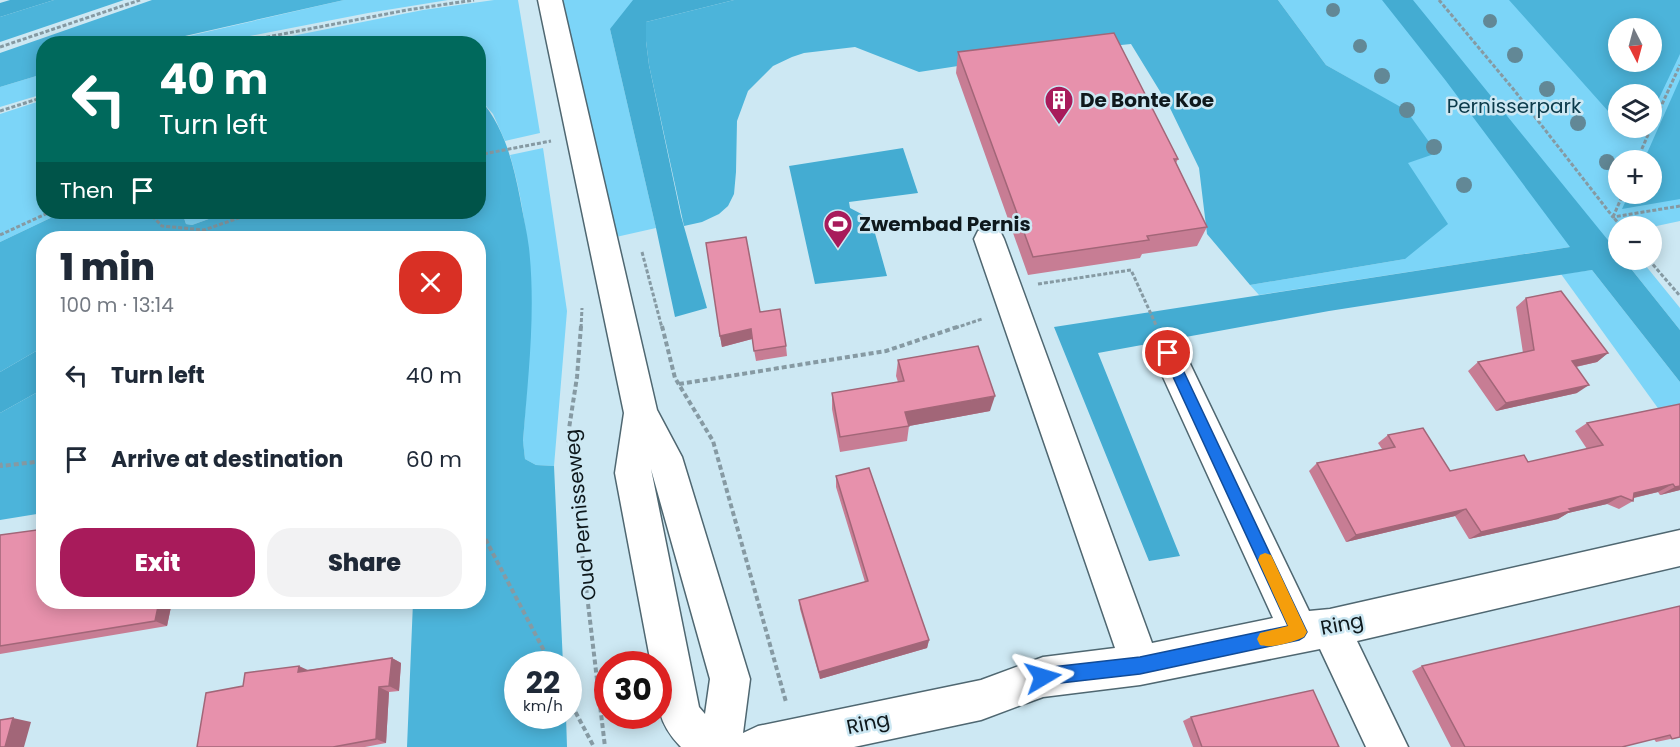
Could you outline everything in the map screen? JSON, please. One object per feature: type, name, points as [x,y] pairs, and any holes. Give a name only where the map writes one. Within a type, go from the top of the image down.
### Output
[{"type":"street","points":[[550,0],[641,413],[665,457],[730,679],[720,747]]},
{"type":"street","points":[[989,239],[1140,665]]},
{"type":"street","points":[[1168,353],[1315,630],[1387,747]]},
{"type":"street","points":[[641,413],[633,473],[681,718],[710,747]]},
{"type":"street","name":"Ring","points":[[758,747],[796,737],[981,700],[1043,677],[1140,665],[1315,630],[1680,548]]},
{"type":"path","points":[[0,47],[140,0]]},
{"type":"path","points":[[272,36],[407,10],[474,0]]},
{"type":"path","points":[[1439,0],[1514,90],[1611,216]]},
{"type":"path","points":[[1662,103],[1680,65]]},
{"type":"path","points":[[0,111],[36,100]]},
{"type":"path","points":[[486,153],[556,140]]},
{"type":"path","points":[[1624,216],[1680,206]]},
{"type":"path","points":[[0,235],[36,218]]},
{"type":"path","points":[[155,219],[162,226],[204,230],[236,219]]},
{"type":"path","points":[[639,241],[675,378],[713,441],[796,737]]},
{"type":"path","points":[[679,384],[886,351],[1011,299],[1131,270],[1168,353]]},
{"type":"path","points":[[1658,270],[1680,296]]},
{"type":"path","name":"Oud Pernisseweg","points":[[582,305],[577,377],[568,435],[605,747]]},
{"type":"path","points":[[0,463],[1,466],[36,462]]},
{"type":"path","points":[[486,540],[544,651]]},
{"type":"path","points":[[582,724],[594,747]]},
{"type":"green space","points":[[344,0],[448,0],[250,36],[189,36]]},
{"type":"green space","points":[[494,0],[518,0],[540,133],[505,141],[493,114],[486,106],[486,36],[291,36],[423,10]]},
{"type":"green space","points":[[563,0],[701,0],[610,29],[656,228],[616,237]]},
{"type":"green space","name":"Pernisserpark","points":[[1278,0],[1680,0],[1680,221],[1662,225],[1662,216],[1608,216],[1608,249],[1570,247],[1259,295],[1250,285],[1405,259],[1408,162],[1421,158],[1370,90],[1326,65]]},
{"type":"green space","points":[[36,76],[36,96],[0,107],[0,87]]},
{"type":"green space","points":[[36,102],[36,219],[48,219],[0,242],[0,114]]},
{"type":"green space","points":[[543,148],[567,311],[554,466],[536,465],[525,459],[523,442],[530,333],[529,263],[519,192],[510,155]]},
{"type":"green space","points":[[184,219],[209,219],[192,225],[186,224]]},
{"type":"green space","points":[[1592,270],[1680,382],[1680,429],[1673,429],[1561,274]]},
{"type":"green space","points":[[1632,270],[1649,270],[1680,308],[1680,330]]},
{"type":"shaded area","points":[[10,0],[54,0],[0,17],[0,3]]},
{"type":"shaded area","points":[[54,0],[124,0],[0,42],[0,17]]},
{"type":"shaded area","points":[[152,0],[344,0],[185,36],[49,36]]},
{"type":"shaded area","points":[[633,0],[734,0],[646,22],[649,65],[681,216],[707,308],[675,317],[610,29]]},
{"type":"shaded area","points":[[734,0],[1278,0],[1326,65],[1406,110],[1437,153],[1408,163],[1448,224],[1405,259],[1250,285],[1207,234],[1199,168],[1169,106],[1131,44],[1043,53],[919,72],[855,47],[804,53],[792,57],[773,66],[748,91],[737,121],[734,194],[728,206],[719,214],[702,222],[684,226],[649,65],[646,22]]},
{"type":"shaded area","points":[[1382,0],[1413,0],[1608,240],[1608,270],[1632,270],[1680,330],[1680,382],[1592,270],[1329,311],[1098,353],[1180,556],[1149,561],[1054,327],[1570,247],[1446,81]]},
{"type":"shaded area","points":[[1509,0],[1680,0],[1680,54],[1662,92],[1662,84],[1608,84],[1608,111]]},
{"type":"shaded area","points":[[36,40],[36,76],[0,87],[0,53]]},
{"type":"shaded area","points":[[1680,79],[1680,199],[1662,202],[1662,150],[1648,150],[1654,138],[1662,138],[1662,120]]},
{"type":"shaded area","points":[[486,107],[488,109],[501,132],[511,158],[529,248],[532,296],[523,441],[525,459],[536,465],[554,466],[562,651],[504,651],[504,729],[566,729],[567,747],[407,747],[413,609],[486,609],[486,231],[36,231],[36,351],[0,372],[0,242],[48,219],[184,219],[186,224],[192,225],[209,219],[486,219]]},
{"type":"shaded area","points":[[903,148],[918,193],[849,202],[850,208],[871,219],[887,276],[815,284],[789,166]]},
{"type":"shaded area","points":[[1624,204],[1651,204],[1622,209]]},
{"type":"shaded area","points":[[36,351],[36,393],[0,413],[0,372]]},
{"type":"shaded area","points":[[36,393],[36,514],[0,520],[0,413]]},
{"type":"building","name":"De Bonte Koe","points":[[1114,33],[1178,159],[1174,159],[1207,227],[1147,236],[1149,240],[1033,257],[958,52]]},
{"type":"building","points":[[746,237],[760,312],[780,309],[786,346],[754,351],[751,329],[720,336],[706,243]]},
{"type":"building","points":[[1561,291],[1608,353],[1572,361],[1589,385],[1506,403],[1478,362],[1534,350],[1526,298]]},
{"type":"building","points":[[978,346],[995,396],[905,412],[909,426],[840,437],[832,393],[904,381],[898,360]]},
{"type":"building","points":[[1680,404],[1680,486],[1675,487],[1673,484],[1634,493],[1633,501],[1621,496],[1569,509],[1571,511],[1481,532],[1466,509],[1356,535],[1317,463],[1395,447],[1388,435],[1423,428],[1450,471],[1524,455],[1528,462],[1603,445],[1587,423]]},
{"type":"building","points":[[869,468],[929,640],[819,672],[799,600],[868,581],[836,476]]},
{"type":"building","points":[[36,530],[36,609],[158,609],[155,621],[0,646],[0,535]]},
{"type":"building","points":[[1680,606],[1680,737],[1672,739],[1670,735],[1622,747],[1465,747],[1422,666]]},
{"type":"building","points":[[392,658],[389,686],[379,687],[376,739],[333,747],[197,747],[206,693],[243,686],[245,673],[299,666],[298,672]]},
{"type":"building","points":[[1313,690],[1339,747],[1202,747],[1191,717]]},
{"type":"building","points":[[13,718],[5,747],[0,747],[0,720]]},
{"type":"slow traffic","points":[[1265,560],[1299,632],[1265,639]]},
{"type":"place","name":"De Bonte Koe","points":[[1059,126]]},
{"type":"place","name":"Zwembad Pernis","points":[[838,250]]},
{"type":"route","points":[[1043,677],[1140,665],[1299,632],[1168,353]]}]
